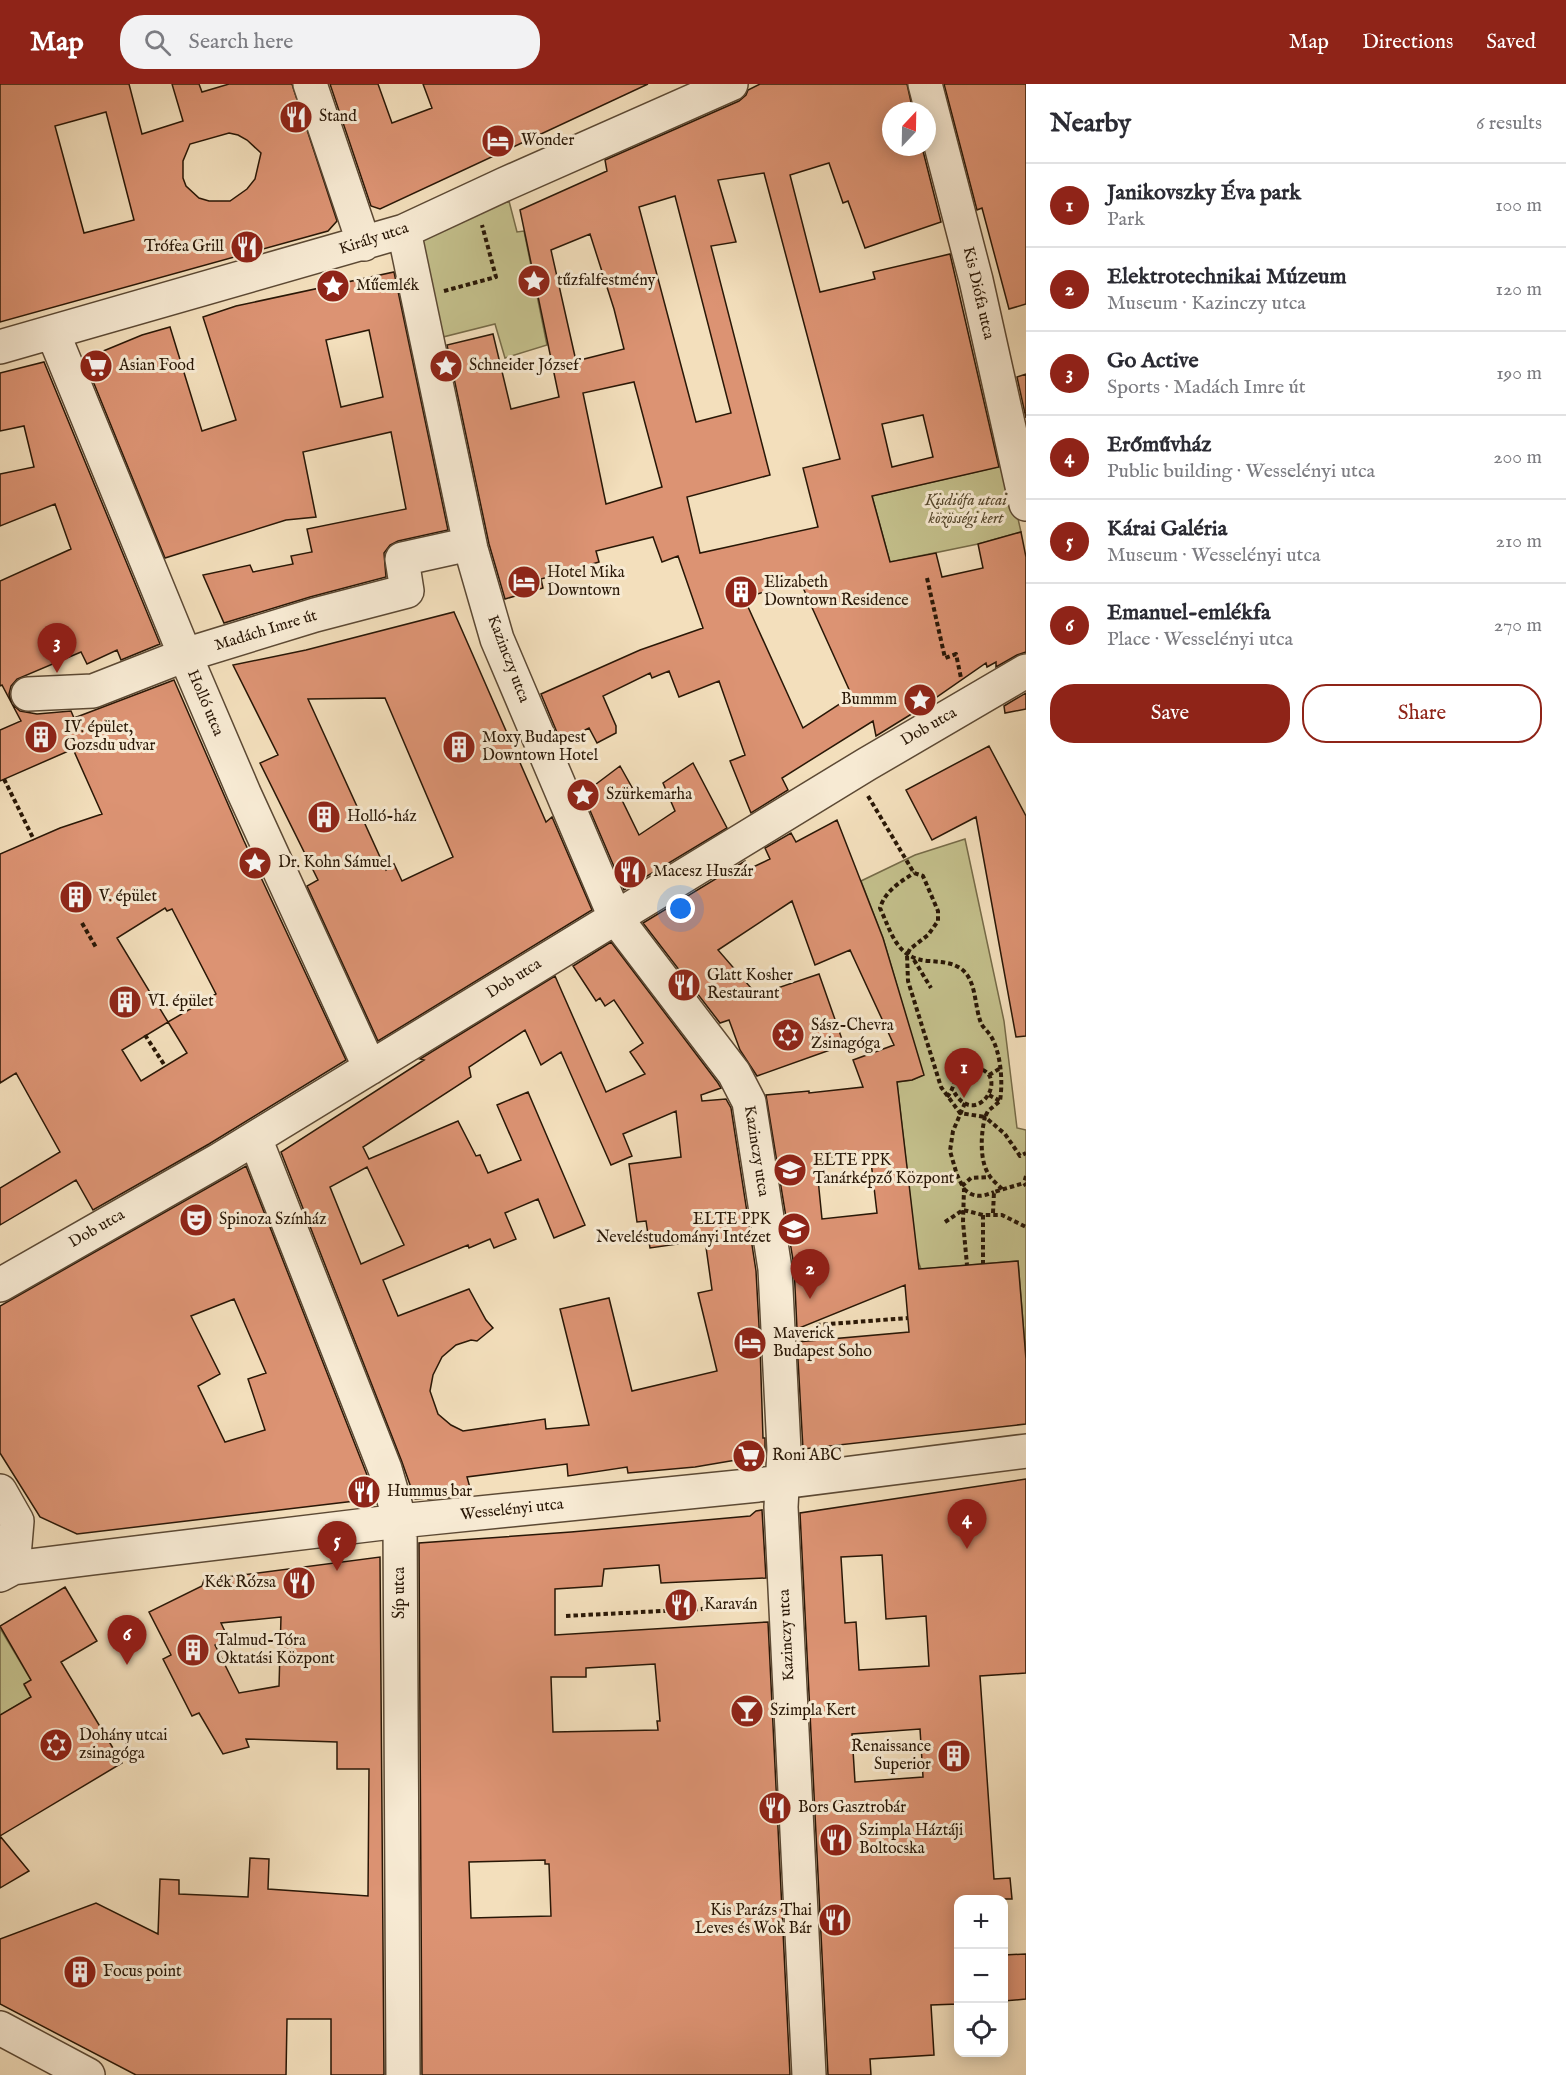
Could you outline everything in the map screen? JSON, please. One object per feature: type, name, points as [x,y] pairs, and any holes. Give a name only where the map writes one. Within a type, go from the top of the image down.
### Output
[{"type":"street","points":[[310,84],[364,244]]},
{"type":"street","name":"Király utca","points":[[0,347],[404,231],[504,184],[731,84]]},
{"type":"street","name":"Kis Diófa utca","points":[[925,84],[976,280],[1026,504]]},
{"type":"street","name":"Kazinczy utca","points":[[404,231],[470,544],[498,639],[615,917],[734,1073],[749,1101],[775,1269],[784,1450],[781,1507],[809,2075]]},
{"type":"street","name":"Holló utca","points":[[53,333],[244,793],[370,1068]]},
{"type":"street","name":"Madách Imre út","points":[[12,695],[93,691],[185,655],[315,615],[407,591],[402,559],[470,544]]},
{"type":"street","name":"Dob utca","points":[[0,1285],[255,1138],[867,764],[1026,671]]},
{"type":"street","name":"Síp utca","points":[[255,1138],[385,1469],[400,1521],[403,2075]]},
{"type":"street","name":"Wesselényi utca","points":[[6,1572],[400,1521],[782,1482],[1026,1451]]},
{"type":"street","points":[[0,1491],[17,1521],[6,1572]]},
{"type":"street","points":[[0,2028],[87,2066]]},
{"type":"path","points":[[438,293],[496,277],[481,223]]},
{"type":"path","points":[[927,578],[945,658],[956,654],[962,682]]},
{"type":"path","points":[[4,779],[34,840]]},
{"type":"path","points":[[868,796],[914,873],[923,876],[938,910],[938,921],[928,934],[913,945],[907,955],[908,981],[941,1088],[960,1113],[985,1117],[1005,1134],[1020,1156],[1026,1153]]},
{"type":"path","points":[[914,873],[896,885],[883,899],[880,908],[896,943],[907,955],[914,959],[948,962],[962,969],[971,981],[981,1025],[992,1037],[1002,1089],[1000,1101],[988,1111],[985,1117],[981,1134],[986,1169],[990,1177],[1002,1189]]},
{"type":"path","points":[[82,923],[97,949]]},
{"type":"path","points":[[914,959],[931,987]]},
{"type":"path","points":[[146,1035],[165,1066]]},
{"type":"path","points":[[947,1097],[953,1090],[955,1078],[962,1070],[971,1067],[981,1068],[988,1075],[992,1084],[989,1095],[984,1101],[975,1105],[965,1103],[957,1097],[953,1090]]},
{"type":"path","points":[[988,1075],[999,1069]]},
{"type":"path","points":[[989,1095],[1000,1101]]},
{"type":"path","points":[[965,1103],[953,1131],[950,1151],[963,1187],[967,1265]]},
{"type":"path","points":[[963,1187],[970,1195],[979,1197],[1025,1184],[1026,1176]]},
{"type":"path","points":[[963,1187],[971,1178],[990,1177]]},
{"type":"path","points":[[993,1213],[994,1192]]},
{"type":"path","points":[[945,1222],[963,1210],[983,1215],[993,1213],[1013,1219],[1026,1227]]},
{"type":"path","points":[[983,1215],[983,1264]]},
{"type":"path","points":[[816,1325],[908,1318]]},
{"type":"path","points":[[566,1616],[786,1604]]},
{"type":"green space","points":[[509,201],[517,232],[524,231],[547,345],[505,358],[495,324],[439,338],[410,238]]},
{"type":"green space","name":"Kisdiófa utcai közösségi kert","points":[[1006,465],[1021,532],[978,544],[890,562],[872,496]]},
{"type":"green space","points":[[965,839],[1004,1021],[1017,1128],[1026,1130],[1026,1360],[1018,1261],[921,1269],[917,1258],[897,1082],[912,1080],[923,1075],[883,938],[861,881],[915,855]]},
{"type":"green space","points":[[0,1628],[31,1680],[24,1685],[31,1697],[0,1715]]},
{"type":"building","points":[[0,84],[129,84],[142,134],[183,121],[172,84],[199,84],[202,92],[229,84],[292,84],[337,221],[328,231],[0,322]],"holes":[[[106,112],[134,220],[84,233],[55,126]],[[229,133],[247,140],[261,153],[255,179],[247,189],[230,201],[209,201],[199,198],[186,186],[183,178],[183,161],[190,144]]]},
{"type":"building","points":[[330,84],[378,84],[392,123],[432,108],[423,84],[648,84],[380,209],[371,206]]},
{"type":"building","points":[[760,84],[907,84],[911,102],[882,102],[882,156],[924,156],[941,222],[865,248],[848,201],[843,203],[829,163],[790,175],[820,292],[875,279],[873,272],[950,254],[999,467],[872,496],[890,562],[936,553],[942,577],[983,568],[978,544],[1021,532],[1026,557],[1026,652],[996,667],[996,662],[987,667],[986,663],[876,736],[873,721],[782,778],[788,790],[751,813],[730,761],[745,755],[719,681],[679,697],[669,671],[652,678],[650,673],[603,696],[616,726],[616,733],[597,743],[589,728],[561,742],[541,694],[640,650],[703,628],[678,556],[662,562],[653,537],[596,551],[599,562],[541,579],[543,588],[505,599],[489,544],[447,345],[493,334],[511,409],[559,397],[520,210],[607,171],[605,160],[739,101],[748,90]],"holes":[[[764,173],[840,459],[803,468],[818,527],[700,553],[687,497],[770,475],[711,246],[736,242],[718,180]],[[675,196],[731,413],[696,422],[639,207]],[[590,234],[624,349],[576,361],[551,250]],[[634,382],[662,487],[606,504],[583,393]],[[923,415],[933,457],[892,467],[882,424]],[[800,581],[852,696],[803,728],[744,598]]]},
{"type":"building","points":[[944,84],[1026,84],[1026,304],[1009,309],[982,208],[977,210]]},
{"type":"building","points":[[394,272],[448,530],[398,541],[390,545],[384,553],[386,577],[224,623],[203,575],[250,565],[253,572],[293,564],[291,556],[312,552],[307,529],[406,509],[391,432],[303,452],[316,517],[286,520],[165,558],[84,359],[142,335],[170,327],[202,431],[236,420],[203,317],[236,306]],"holes":[[[369,330],[383,397],[341,407],[326,340]]]},
{"type":"building","points":[[44,362],[160,644],[121,660],[117,650],[87,664],[81,652],[17,679],[11,686],[9,694],[12,704],[2,685],[0,686],[0,581],[71,549],[55,504],[0,526],[0,474],[34,467],[24,426],[0,431],[0,373]]},
{"type":"building","points":[[1026,374],[1026,418],[1017,377]]},
{"type":"building","points":[[454,612],[546,822],[552,817],[592,910],[378,1041],[307,886],[318,880],[260,763],[278,755],[233,665],[306,650]],"holes":[[[385,698],[453,857],[402,881],[394,864],[386,870],[308,699]]]},
{"type":"building","points":[[174,680],[244,841],[346,1060],[209,1144],[93,1210],[76,1180],[0,1225],[0,1188],[60,1152],[16,1073],[0,1083],[0,854],[60,828],[102,814],[73,749],[0,781],[0,730],[21,721],[12,704],[20,711],[37,714],[71,711],[74,718]],"holes":[[[165,908],[167,911],[172,909],[216,994],[168,1022],[117,938]],[[168,1022],[187,1053],[141,1081],[122,1050]]]},
{"type":"building","points":[[1026,693],[1026,709],[1005,713],[1004,706]]},
{"type":"building","points":[[989,746],[1026,816],[1026,1036],[1016,1037],[976,817],[932,840],[906,790]]},
{"type":"building","points":[[693,763],[727,828],[624,890],[583,794],[620,766],[634,791],[621,798],[639,835],[675,811],[663,783]]},
{"type":"building","points":[[837,820],[883,938],[924,1075],[912,1080],[897,1082],[919,1269],[1018,1261],[1026,1359],[1026,1424],[803,1449],[797,1342],[909,1332],[905,1285],[797,1329],[794,1266],[766,1095],[863,1087],[853,1060],[894,1045],[850,950],[815,965],[792,901],[718,950],[757,995],[819,974],[844,1045],[757,1076],[740,1050],[729,1020],[720,1023],[643,923],[745,861],[749,869],[770,859],[765,848],[791,833],[796,842]],"holes":[[[870,1153],[877,1213],[822,1219],[816,1159]]]},
{"type":"building","points":[[611,942],[721,1088],[701,1095],[702,1101],[726,1099],[731,1108],[756,1271],[760,1344],[755,1346],[760,1346],[765,1455],[759,1459],[748,1458],[695,1467],[628,1473],[627,1467],[568,1476],[567,1464],[467,1477],[472,1495],[415,1499],[281,1152],[424,1060],[420,1059],[555,976],[606,1092],[645,1074],[630,1052],[643,1043],[614,1000],[605,1006],[600,998],[596,1001],[573,966]],"holes":[[[525,1030],[541,1065],[561,1052],[611,1165],[632,1156],[623,1134],[676,1111],[681,1157],[629,1164],[637,1222],[646,1221],[650,1248],[705,1240],[712,1290],[698,1293],[717,1371],[632,1391],[609,1298],[560,1309],[589,1425],[546,1429],[545,1419],[463,1431],[438,1414],[430,1391],[433,1375],[442,1357],[456,1345],[471,1340],[477,1341],[493,1328],[469,1289],[398,1316],[383,1280],[468,1245],[469,1248],[490,1239],[494,1248],[516,1239],[505,1213],[538,1199],[554,1238],[585,1225],[528,1092],[497,1105],[521,1160],[488,1173],[480,1155],[476,1156],[458,1121],[369,1159],[363,1147],[471,1077],[469,1067]],[[367,1167],[404,1245],[361,1264],[330,1187]]]},
{"type":"building","points":[[246,1166],[374,1497],[77,1534],[40,1517],[0,1453],[0,1306]],"holes":[[[234,1299],[266,1373],[248,1379],[265,1430],[225,1442],[198,1386],[220,1374],[191,1316]]]},
{"type":"building","points":[[1026,1479],[1026,1673],[980,1676],[994,1879],[1010,1878],[1012,1899],[1008,1899],[1008,1895],[954,1895],[954,2004],[931,2005],[934,2055],[870,2059],[871,2075],[828,2075],[800,1513]],"holes":[[[882,1555],[886,1619],[926,1616],[929,1666],[859,1670],[856,1622],[845,1623],[841,1557]],[[920,1729],[923,1777],[855,1782],[852,1734]]]},
{"type":"building","points":[[762,1510],[766,1578],[661,1583],[659,1565],[604,1569],[602,1586],[555,1589],[555,1635],[768,1622],[790,2075],[422,2075],[419,1543],[750,1516]],"holes":[[[655,1664],[660,1721],[657,1721],[658,1730],[553,1732],[551,1677],[586,1677],[586,1668]],[[545,1860],[545,1864],[549,1864],[551,1916],[471,1918],[469,1862]]]},
{"type":"building","points":[[380,1557],[384,2075],[331,2075],[331,2019],[287,2019],[286,2075],[136,2075],[0,2004],[0,1939],[96,1903],[158,1934],[160,1879],[179,1880],[179,1894],[248,1897],[250,1858],[269,1859],[268,1889],[368,1896],[369,1769],[337,1769],[337,1742],[246,1739],[249,1747],[223,1754],[199,1713],[192,1716],[163,1659],[171,1655],[149,1612],[202,1586],[204,1580]],"holes":[[[281,1617],[279,1686],[239,1693],[215,1645],[228,1638],[221,1623]]]},
{"type":"building","name":"Dohány utcai zsinagóga","points":[[65,1587],[97,1641],[61,1662],[122,1763],[0,1836],[0,1715],[31,1697],[24,1684],[31,1680],[0,1626]]},
{"type":"building","points":[[0,1836],[29,1871],[0,1888]]},
{"type":"building","points":[[1026,1954],[1026,1999],[1008,2001],[1008,1955]]},
{"type":"place","name":"Stand","points":[[296,117]]},
{"type":"place","name":"Wonder","points":[[498,141]]},
{"type":"place","name":"Trófea Grill","points":[[247,247]]},
{"type":"place","name":"tűzfalfestmény","points":[[534,281]]},
{"type":"place","name":"Műemlék","points":[[333,286]]},
{"type":"place","name":"Asian Food","points":[[96,366]]},
{"type":"place","name":"Schneider József","points":[[446,366]]},
{"type":"place","name":"Hotel Mika Downtown","points":[[524,582]]},
{"type":"place","name":"Elizabeth Downtown Residence","points":[[741,592]]},
{"type":"place","name":"Go Active","points":[[57,673]]},
{"type":"place","name":"Bummm","points":[[920,700]]},
{"type":"place","name":"IV. épület, Gozsdu udvar","points":[[41,737]]},
{"type":"place","name":"Moxy Budapest Downtown Hotel","points":[[459,747]]},
{"type":"place","name":"Szürkemarha","points":[[583,795]]},
{"type":"place","name":"Holló-ház","points":[[324,817]]},
{"type":"place","name":"Dr. Kohn Sámuel","points":[[255,863]]},
{"type":"place","name":"Macesz Huszár","points":[[630,872]]},
{"type":"place","name":"V. épület","points":[[76,897]]},
{"type":"place","name":"Glatt Kosher Restaurant","points":[[684,985]]},
{"type":"place","name":"VI. épület","points":[[125,1002]]},
{"type":"place","name":"Sász-Chevra Zsinagóga","points":[[788,1035]]},
{"type":"place","name":"Janikovszky Éva park","points":[[964,1098]]},
{"type":"place","name":"ELTE PPK Tanárképző Központ","points":[[790,1170]]},
{"type":"place","name":"Spinoza Színház","points":[[196,1220]]},
{"type":"place","name":"ELTE PPK Neveléstudományi Intézet","points":[[794,1229]]},
{"type":"place","name":"Elektrotechnikai Múzeum","points":[[810,1299]]},
{"type":"place","name":"Maverick Budapest Soho","points":[[750,1343]]},
{"type":"place","name":"Roni ABC","points":[[749,1456]]},
{"type":"place","name":"Hummus bar","points":[[364,1492]]},
{"type":"place","name":"Erőművház","points":[[967,1549]]},
{"type":"place","name":"Kárai Galéria","points":[[337,1571]]},
{"type":"place","name":"Kék Rózsa","points":[[299,1583]]},
{"type":"place","name":"Karaván","points":[[681,1605]]},
{"type":"place","name":"Talmud-Tóra Oktatási Központ","points":[[193,1650]]},
{"type":"place","name":"Emanuel-emlékfa","points":[[127,1665]]},
{"type":"place","name":"Szimpla Kert","points":[[747,1711]]},
{"type":"place","name":"Dohány utcai zsinagóga","points":[[56,1745]]},
{"type":"place","name":"Renaissance Superior","points":[[954,1756]]},
{"type":"place","name":"Bors Gasztrobár","points":[[775,1808]]},
{"type":"place","name":"Szimpla Háztáji Boltocska","points":[[836,1840]]},
{"type":"place","name":"Kis Parázs Thai Leves és Wok Bár","points":[[835,1920]]},
{"type":"place","name":"Focus point","points":[[80,1972]]}]
